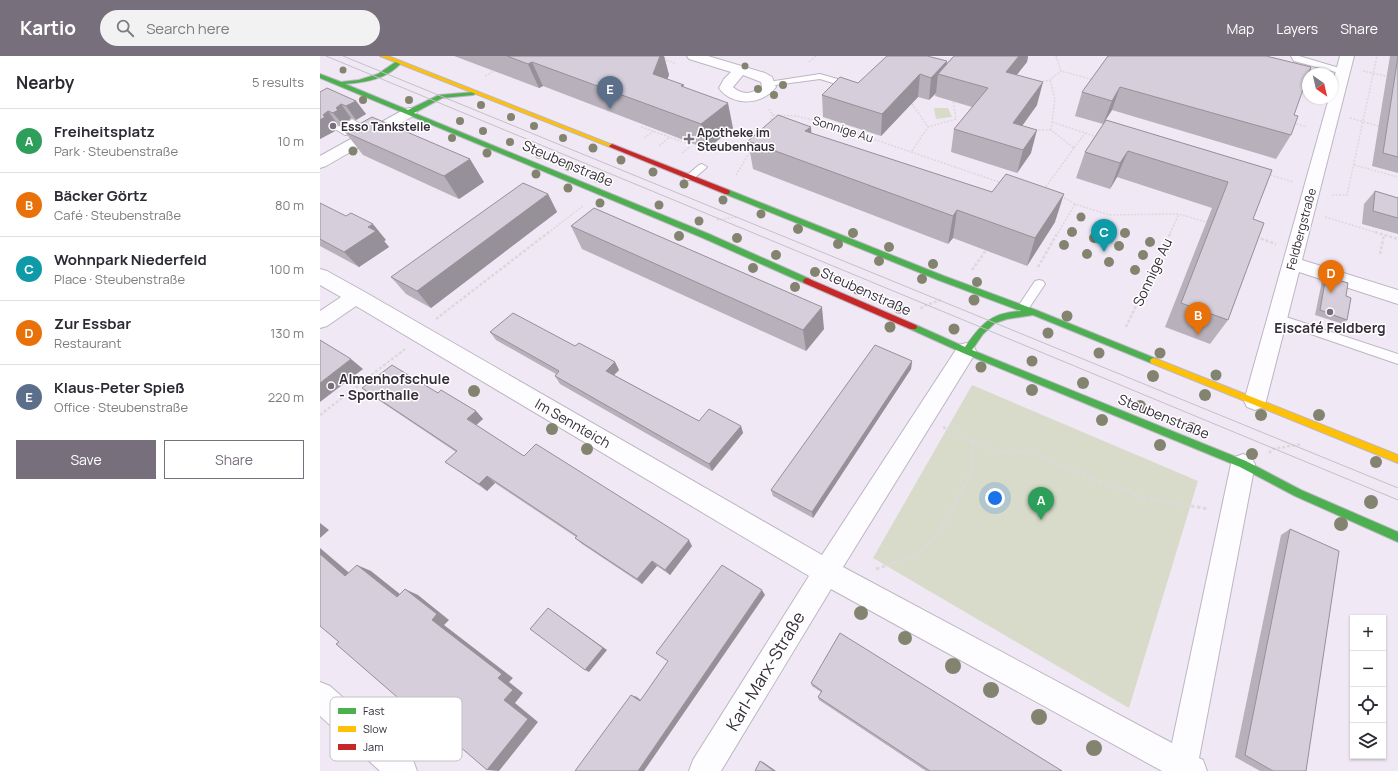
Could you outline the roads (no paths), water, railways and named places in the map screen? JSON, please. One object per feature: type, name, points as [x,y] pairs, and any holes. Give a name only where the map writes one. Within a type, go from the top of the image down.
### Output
[{"type":"street","points":[[386,56],[941,278],[1028,310],[1398,459]]},
{"type":"street","points":[[694,56],[760,76],[767,80],[769,87],[764,93],[754,97],[744,98],[736,96],[726,88],[729,82],[740,71]]},
{"type":"street","points":[[338,84],[369,81],[380,78],[393,69],[399,62]]},
{"type":"street","name":"Feldbergstraße","points":[[1255,401],[1345,65]]},
{"type":"street","name":"Steubenstraße","points":[[320,76],[410,112],[715,240],[966,351],[1243,464],[1298,493],[1398,537]]},
{"type":"street","points":[[320,163],[362,134],[410,112],[440,96],[478,92]]},
{"type":"street","points":[[1294,256],[1398,297]]},
{"type":"street","name":"Im Sennteich","points":[[320,276],[422,334],[826,572],[1185,769]]},
{"type":"street","points":[[320,321],[356,296]]},
{"type":"street","points":[[966,351],[982,327],[990,321],[998,317],[1028,310]]},
{"type":"street","name":"Karl-Marx-Straße","points":[[704,771],[826,572],[966,351]]},
{"type":"street","points":[[1185,769],[1243,464]]},
{"type":"street","points":[[320,696],[330,705]]},
{"type":"street","points":[[391,761],[402,771]]},
{"type":"lane","points":[[1295,56],[1297,59],[1345,65]]},
{"type":"lane","points":[[768,84],[820,76],[858,88]]},
{"type":"lane","points":[[328,92],[338,84]]},
{"type":"lane","points":[[352,122],[358,125],[362,134]]},
{"type":"lane","points":[[339,129],[345,132],[362,134]]},
{"type":"lane","points":[[689,178],[702,167]]},
{"type":"lane","points":[[1028,310],[1039,284]]},
{"type":"lane","points":[[1277,318],[1398,358]]},
{"type":"tram line","points":[[326,56],[1398,500]]},
{"type":"tram line","points":[[343,56],[1398,488]]},
{"type":"place","name":"Klaus-Peter Spieß","points":[[610,109]]},
{"type":"place","name":"Esso Tankstelle","points":[[333,126]]},
{"type":"place","name":"Apotheke im Steubenhaus","points":[[689,139]]},
{"type":"place","name":"Wohnpark Niederfeld","points":[[1104,252]]},
{"type":"place","name":"Zur Essbar","points":[[1331,293]]},
{"type":"place","name":"Eiscafé Feldberg","points":[[1330,312]]},
{"type":"place","name":"Bäcker Görtz","points":[[1198,335]]},
{"type":"place","name":"Almenhofschule - Sporthalle","points":[[331,386]]},
{"type":"place","name":"Freiheitsplatz","points":[[1041,520]]}]
